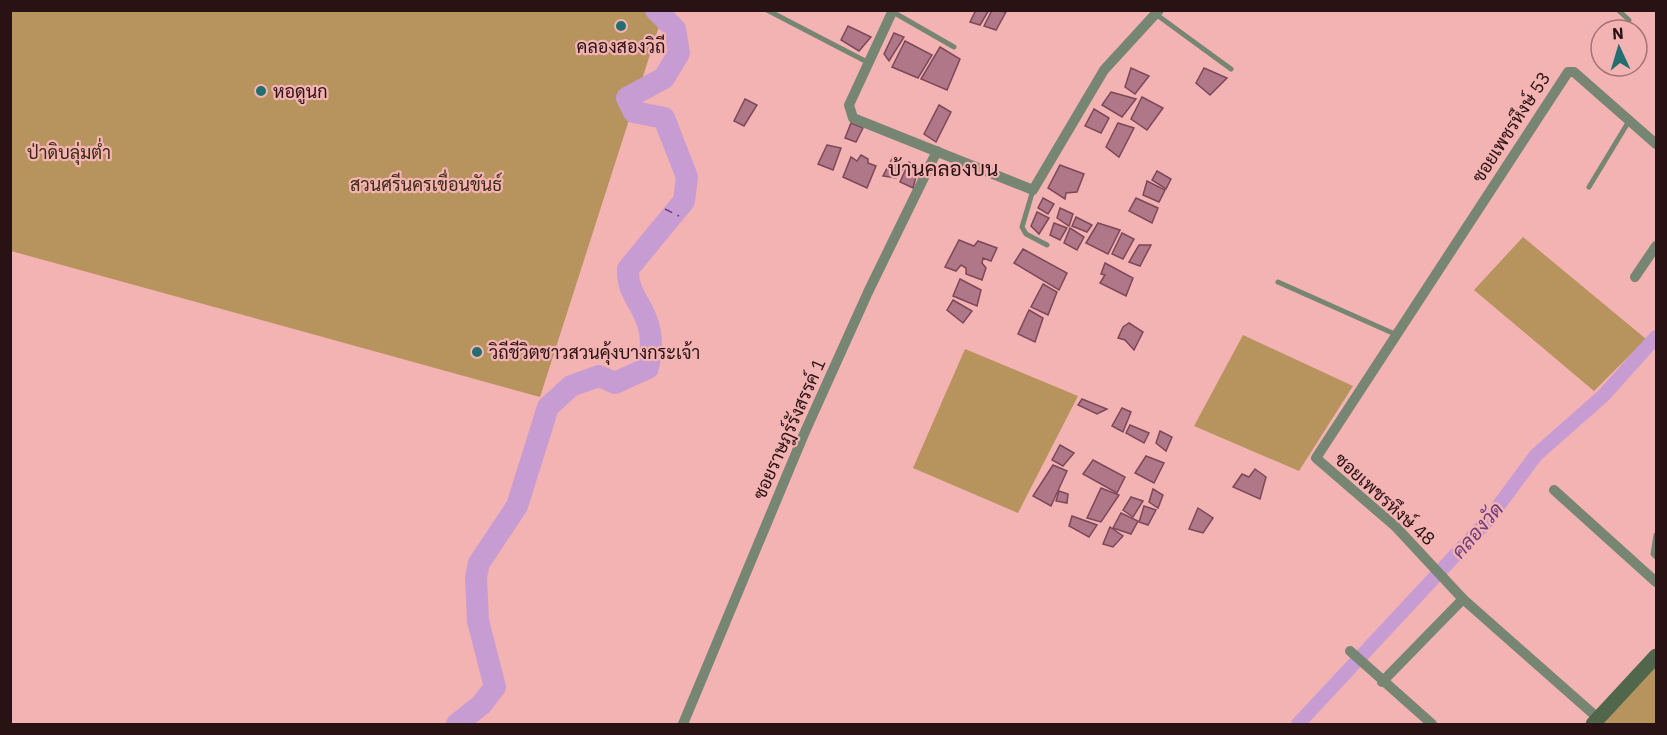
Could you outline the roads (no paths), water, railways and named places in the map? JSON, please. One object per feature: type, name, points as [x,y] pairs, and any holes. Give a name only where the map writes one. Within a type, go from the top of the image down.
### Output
[{"type":"main road","points":[[1596,722],[1656,656]]},
{"type":"street","points":[[893,11],[871,63],[849,105],[853,118],[1033,190],[1104,70],[1128,42],[1158,13]]},
{"type":"street","name":"ซอยเพชรหึงษ์ 53","points":[[1439,268],[1568,72],[1574,72],[1656,144]]},
{"type":"street","name":"ซอยราษฎร์รังสรรค์ 1","points":[[683,724],[804,434],[869,290],[937,151]]},
{"type":"street","points":[[1635,278],[1656,246]]},
{"type":"street","name":"ซอยเพชรหึงษ์ 48","points":[[1439,268],[1316,458],[1396,527],[1462,599],[1596,722]]},
{"type":"street","points":[[1554,490],[1656,582]]},
{"type":"street","points":[[1381,681],[1462,599]]},
{"type":"street","points":[[1350,651],[1432,724]]},
{"type":"lane","points":[[767,10],[871,63]]},
{"type":"lane","points":[[893,11],[954,47]]},
{"type":"lane","points":[[1158,13],[1231,69]]},
{"type":"lane","points":[[1590,187],[1629,121]]},
{"type":"lane","points":[[1033,190],[1022,227],[1026,234],[1047,245]]},
{"type":"lane","points":[[1278,282],[1397,335]]},
{"type":"lane","points":[[1656,535],[1653,554],[1656,558]]},
{"type":"waterway","points":[[457,724],[481,705],[495,687],[478,621],[476,577],[479,563],[517,506],[548,407],[571,386],[599,376],[615,383],[648,368],[651,350],[649,327],[632,290],[628,269],[684,201],[687,177],[664,118],[634,112],[627,98],[664,78],[679,53],[675,29],[656,10]]},
{"type":"waterway","name":"คลองวัด","points":[[1298,724],[1488,520],[1536,455],[1603,396],[1656,337]]},
{"type":"place","name":"คลองสองวิถี","points":[[621,26]]},
{"type":"place","name":"หอดูนก","points":[[261,91]]},
{"type":"place","name":"วิถีชีวิตชาวสวนคุ้งบางกระเจ้า","points":[[477,352]]},
{"type":"district","name":"บ้านคลองบน","points":[[943,168]]},
{"type":"park label","name":"ป่าดิบลุ่มต่ำ","points":[[69,152]]},
{"type":"park label","name":"สวนศรีนครเขื่อนขันธ์","points":[[426,184]]}]
